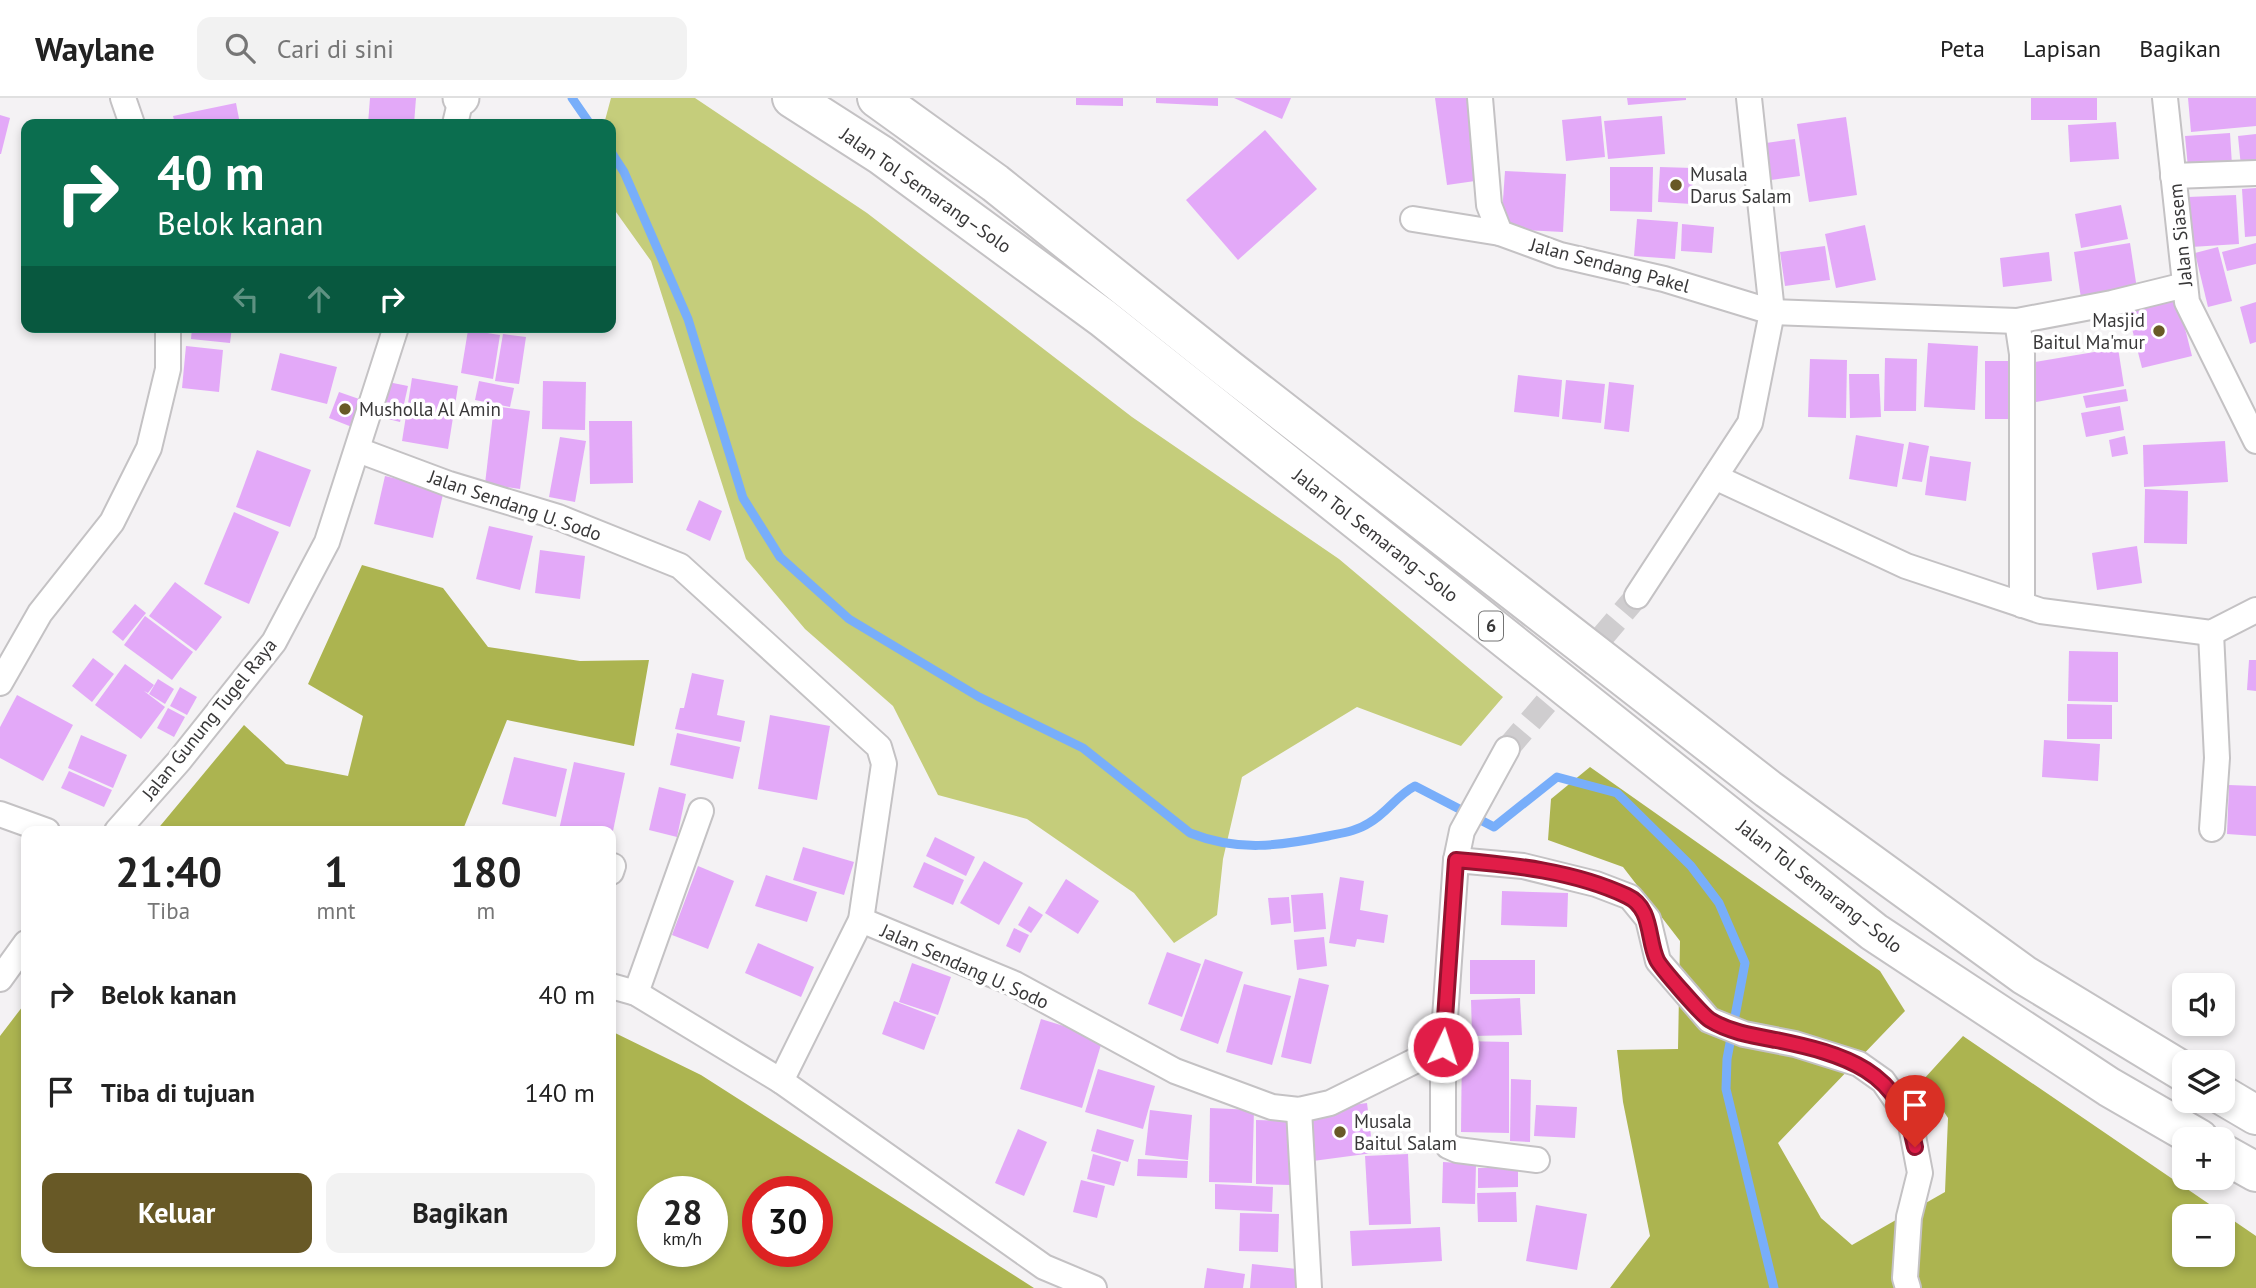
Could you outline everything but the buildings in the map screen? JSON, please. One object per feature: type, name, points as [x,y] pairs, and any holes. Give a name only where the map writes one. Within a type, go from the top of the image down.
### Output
[{"type":"highway","name":"Jalan Tol Semarang–Solo","points":[[792,98],[881,155],[1103,318],[1874,932],[2109,1087],[2178,1127]]},
{"type":"highway","name":"Jalan Tol Semarang–Solo","points":[[877,98],[995,183],[1239,377],[1768,789],[2024,975],[2172,1065]]},
{"type":"highway","points":[[2235,1103],[2256,1115]]},
{"type":"highway","points":[[2235,1160],[2256,1172]]},
{"type":"street","points":[[123,98],[130,119]]},
{"type":"street","points":[[456,119],[461,98]]},
{"type":"street","points":[[1480,98],[1489,205],[1500,233]]},
{"type":"street","points":[[1637,596],[1750,424],[1772,312],[1749,98]]},
{"type":"street","name":"Jalan Siasem","points":[[2165,98],[2187,302],[2256,441]]},
{"type":"street","points":[[2173,176],[2256,173]]},
{"type":"street","name":"Jalan Sendang Pakel","points":[[1413,219],[1500,233],[1560,255],[1664,279],[1772,312],[2017,321],[2112,303],[2185,285]]},
{"type":"street","points":[[2017,321],[2022,354],[2022,605]]},
{"type":"street","points":[[0,682],[40,613],[112,522],[149,448],[168,369],[168,333]]},
{"type":"street","name":"Jalan Gunung Tugel Raya","points":[[122,826],[180,761],[274,642],[327,542],[394,333]]},
{"type":"street","name":"Jalan Sendang U. Sodo","points":[[358,450],[449,484],[558,517],[680,566],[878,747],[884,764],[861,920],[1015,984],[1175,1071],[1272,1107],[1299,1110],[1330,1103],[1443,1047]]},
{"type":"street","points":[[1715,477],[1906,566],[2041,611],[2122,624],[2211,633],[2256,610]]},
{"type":"street","points":[[2211,633],[2217,758],[2212,829]]},
{"type":"street","points":[[1507,748],[1462,831],[1456,860],[1443,1047],[1443,1138],[1448,1146],[1537,1160]]},
{"type":"street","points":[[636,993],[701,811]]},
{"type":"street","points":[[0,814],[33,826]]},
{"type":"street","points":[[1456,860],[1523,866],[1595,884],[1630,897],[1648,919],[1658,961],[1709,1020],[1744,1034],[1795,1044],[1859,1064],[1883,1081],[1910,1120],[1920,1173],[1909,1217],[1905,1278],[1908,1288]]},
{"type":"street","points":[[781,1081],[861,920]]},
{"type":"street","points":[[0,979],[21,950]]},
{"type":"street","points":[[616,987],[636,993],[781,1081],[1044,1267],[1094,1288]]},
{"type":"street","points":[[1299,1110],[1309,1288]]},
{"type":"green space","points":[[611,98],[695,98],[867,213],[1132,417],[1339,559],[1503,697],[1461,746],[1357,707],[1242,777],[1223,859],[1217,915],[1174,943],[1134,893],[1027,819],[938,795],[893,706],[805,629],[746,559],[651,261],[616,212],[616,119],[605,119]]},
{"type":"green space","points":[[362,565],[443,588],[488,647],[580,661],[649,660],[634,746],[507,720],[464,826],[160,826],[244,725],[286,764],[348,776],[363,716],[308,684]]},
{"type":"green space","points":[[1590,767],[1880,971],[1905,1011],[1778,1143],[1821,1218],[1852,1245],[1945,1192],[1948,1118],[1923,1080],[1963,1036],[2172,1179],[2172,1190],[2189,1190],[2209,1204],[2172,1204],[2172,1267],[2235,1267],[2235,1222],[2256,1236],[2256,1288],[1610,1288],[1650,1236],[1623,1102],[1617,1050],[1678,1049],[1680,941],[1623,867],[1548,840],[1551,799]]},
{"type":"green space","points":[[21,1009],[21,1267],[616,1267],[616,1033],[701,1075],[1034,1288],[0,1288],[0,1036]]},
{"type":"waterway","points":[[572,98],[587,119]]},
{"type":"waterway","points":[[616,160],[624,172],[688,319],[743,498],[780,557],[849,619],[979,697],[1083,748],[1190,833],[1225,843],[1275,844],[1349,831],[1375,819],[1415,786],[1494,827],[1557,777],[1617,793],[1691,866],[1719,903],[1745,963],[1727,1059],[1726,1089],[1774,1288]]},
{"type":"tunnel","points":[[1507,749],[1637,596]]},
{"type":"place","name":"Musala Darus Salam","points":[[1676,185]]},
{"type":"place","name":"Masjid Baitul Ma'mur","points":[[2159,331]]},
{"type":"place","name":"Musholla Al Amin","points":[[345,409]]},
{"type":"place","name":"Musala Baitul Salam","points":[[1340,1132]]},
{"type":"route","points":[[1443,1047],[1456,860],[1523,866],[1595,884],[1630,897],[1648,919],[1658,961],[1709,1020],[1744,1034],[1795,1044],[1859,1064],[1883,1081],[1910,1120],[1915,1147]]}]
